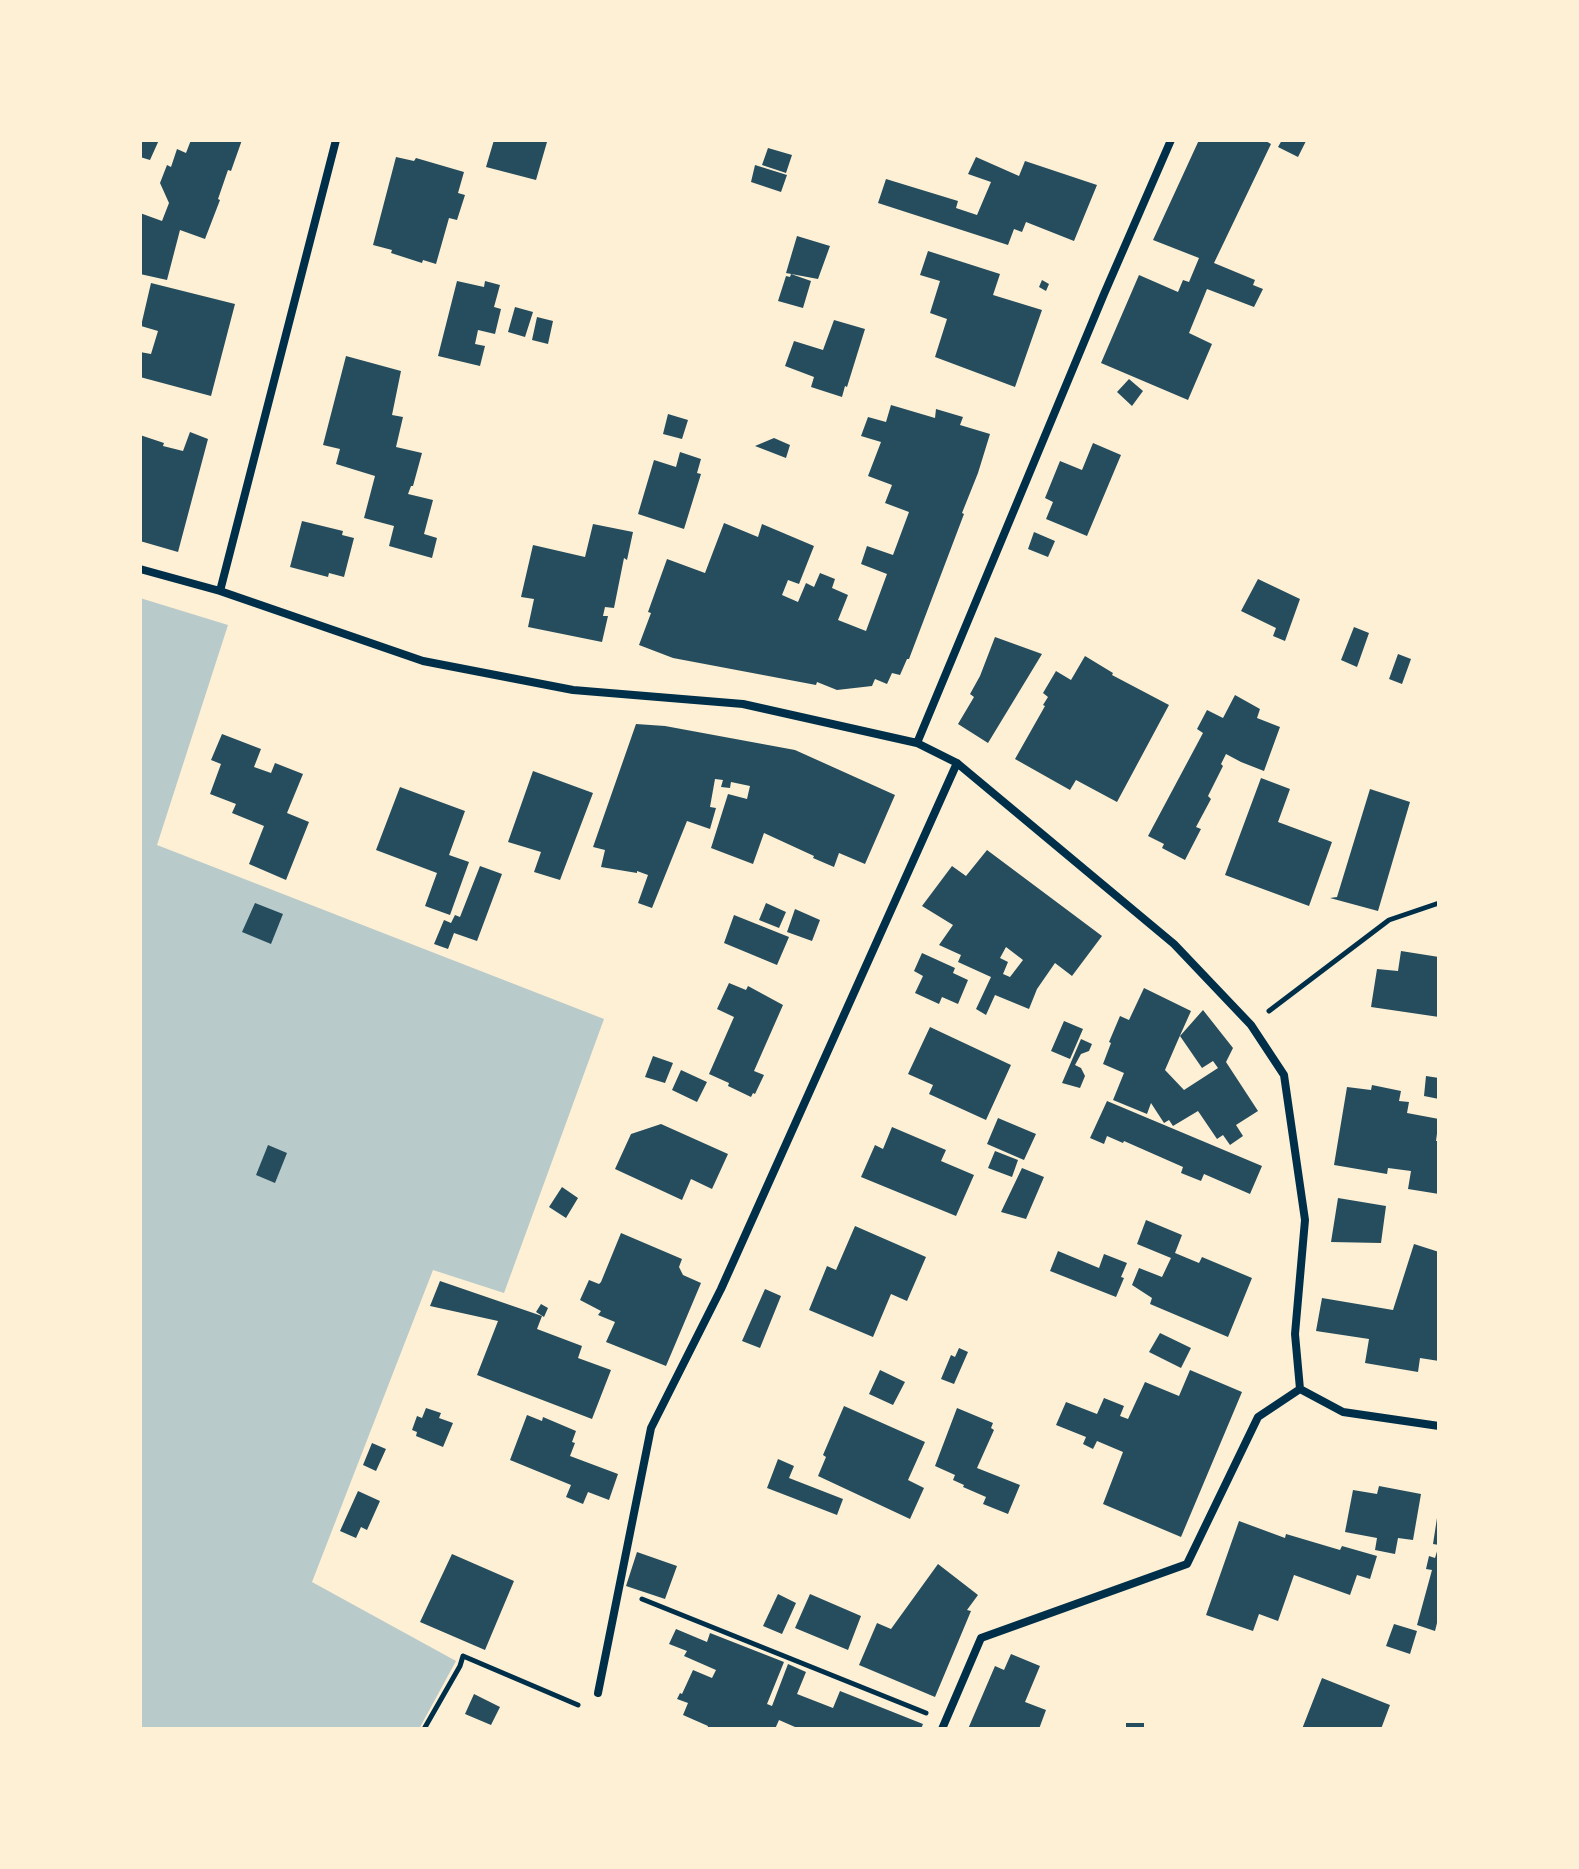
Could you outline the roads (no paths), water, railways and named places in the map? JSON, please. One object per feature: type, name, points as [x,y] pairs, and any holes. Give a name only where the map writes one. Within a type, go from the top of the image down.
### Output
[{"type":"street","points":[[220,591],[336,140]]},
{"type":"street","points":[[917,743],[1171,140]]},
{"type":"street","points":[[140,569],[220,591],[423,661],[573,690],[743,704],[917,743],[957,763],[1174,944],[1251,1025],[1284,1075],[1305,1220],[1295,1334],[1300,1389]]},
{"type":"street","points":[[598,1693],[651,1428],[721,1289],[957,763]]},
{"type":"street","points":[[1300,1389],[1343,1412],[1439,1426]]},
{"type":"street","points":[[944,1725],[981,1638],[1187,1564],[1258,1417],[1300,1389]]}]
